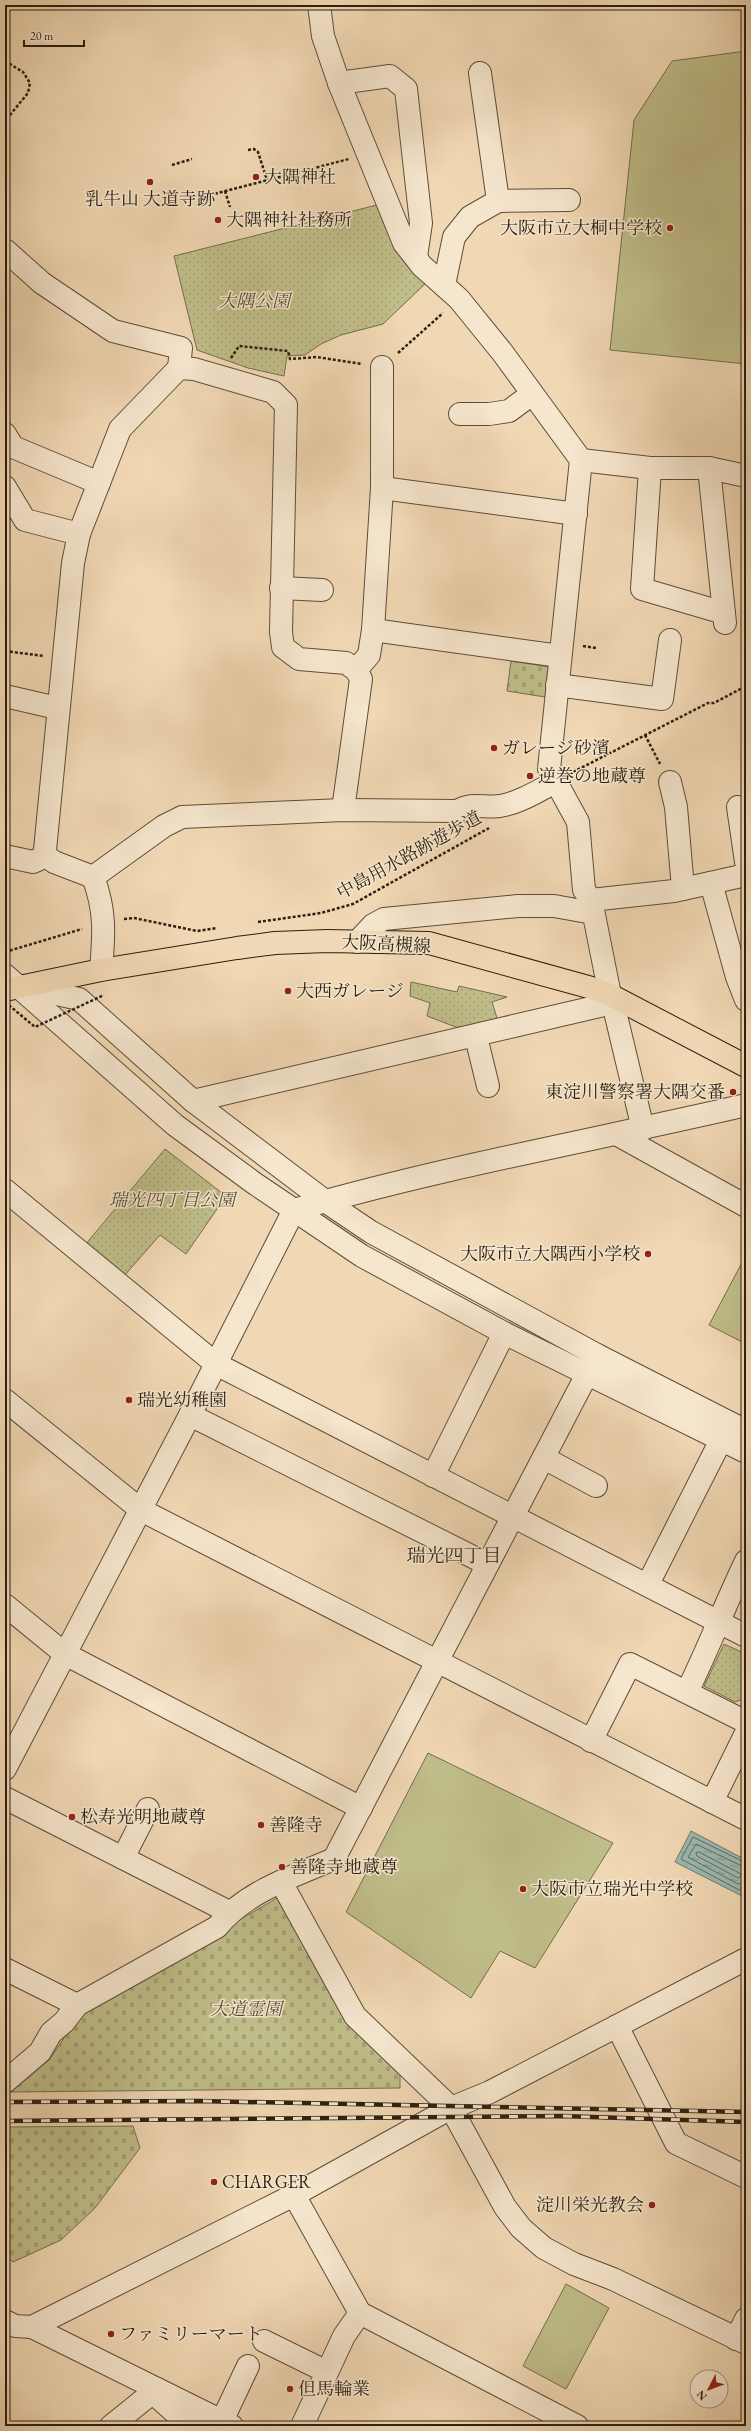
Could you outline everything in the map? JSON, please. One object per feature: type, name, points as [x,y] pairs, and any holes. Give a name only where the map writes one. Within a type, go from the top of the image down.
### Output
[{"type":"main road","name":"大阪高槻線","points":[[10,983],[275,943],[429,943],[580,984],[746,1066]]},
{"type":"street","points":[[319,5],[323,36],[339,83],[404,243],[451,292],[502,352],[581,460],[549,769],[578,822],[584,890],[592,907],[615,1000],[643,1129]]},
{"type":"street","points":[[480,73],[498,201]]},
{"type":"street","points":[[339,83],[390,76],[406,89],[421,223],[416,257]]},
{"type":"street","points":[[451,292],[454,237],[470,217],[498,201],[569,200]]},
{"type":"street","points":[[5,250],[42,283],[113,331],[181,348],[179,368],[120,429],[79,534],[73,563],[57,708],[45,850],[46,856],[54,862],[94,877],[102,899],[105,922],[101,970]]},
{"type":"street","points":[[356,670],[369,655],[373,630],[382,488],[382,367]]},
{"type":"street","points":[[179,368],[194,369],[220,375],[273,392],[286,405],[281,632],[284,647],[299,659],[346,663],[356,670],[361,679],[343,810]]},
{"type":"street","points":[[460,414],[489,414],[509,411],[532,394]]},
{"type":"street","points":[[5,434],[13,447],[99,483]]},
{"type":"street","points":[[581,460],[650,468],[709,468],[746,476]]},
{"type":"street","points":[[650,468],[642,589],[725,618],[709,468]]},
{"type":"street","points":[[5,487],[25,520],[79,534]]},
{"type":"street","points":[[382,488],[576,514]]},
{"type":"street","points":[[281,588],[322,590]]},
{"type":"street","points":[[373,630],[560,656]]},
{"type":"street","points":[[557,685],[662,699],[670,640]]},
{"type":"street","points":[[5,696],[57,708]]},
{"type":"street","points":[[94,877],[164,826],[182,817],[343,810],[458,810],[466,806],[500,806],[520,799],[555,782]]},
{"type":"street","points":[[670,782],[676,807],[683,889]]},
{"type":"street","points":[[738,807],[746,862]]},
{"type":"street","points":[[5,856],[33,862],[46,856]]},
{"type":"street","points":[[357,942],[372,925],[384,919],[518,906],[592,907],[746,875]]},
{"type":"street","points":[[711,883],[737,977],[746,1000]]},
{"type":"street","points":[[10,983],[79,999],[193,1101],[325,1201],[371,1232],[721,1440],[746,1452]]},
{"type":"street","points":[[10,983],[175,1125],[294,1210],[362,1256],[504,1333],[593,1364],[746,1431]]},
{"type":"street","points":[[193,1101],[476,1036],[615,1000]]},
{"type":"street","points":[[476,1036],[488,1086]]},
{"type":"street","points":[[5,1769],[141,1510],[294,1210],[450,1169],[618,1135],[746,1105]]},
{"type":"street","points":[[618,1135],[746,1206]]},
{"type":"street","points":[[5,1190],[216,1364],[432,1476],[648,1584],[746,1636]]},
{"type":"street","points":[[432,1476],[504,1333]]},
{"type":"street","points":[[5,2082],[40,2052],[51,2033],[64,2022],[77,2005],[217,1927],[229,1912],[281,1882],[334,1859],[593,1364]]},
{"type":"street","points":[[5,1400],[141,1510],[746,1819]]},
{"type":"street","points":[[190,1415],[487,1564]]},
{"type":"street","points":[[648,1584],[721,1440]]},
{"type":"street","points":[[544,1458],[596,1486]]},
{"type":"street","points":[[687,1692],[715,1634],[718,1621],[746,1561]]},
{"type":"street","points":[[5,1605],[65,1654],[361,1808]]},
{"type":"street","points":[[591,1741],[630,1664],[746,1722]]},
{"type":"street","points":[[712,1802],[746,1733]]},
{"type":"street","points":[[5,1798],[229,1912]]},
{"type":"street","points":[[123,1858],[148,1809]]},
{"type":"street","points":[[281,1882],[356,2016],[450,2108],[506,2207],[521,2228],[544,2248],[741,2341],[746,2319]]},
{"type":"street","points":[[32,2327],[294,2195],[450,2108],[490,2092],[746,1959]]},
{"type":"street","points":[[5,1969],[77,2005]]},
{"type":"street","points":[[616,2026],[676,2142],[746,2177]]},
{"type":"street","points":[[294,2195],[360,2313],[577,2426]]},
{"type":"street","points":[[302,2426],[344,2336],[360,2313]]},
{"type":"street","points":[[5,2320],[15,2326],[32,2327],[155,2391],[227,2423],[248,2366]]},
{"type":"street","points":[[264,2341],[327,2372]]},
{"type":"street","points":[[111,2426],[155,2391]]},
{"type":"street","points":[[155,2391],[190,2426]]},
{"type":"path","points":[[5,61],[23,72],[30,83],[28,93],[5,121]]},
{"type":"path","points":[[248,150],[254,149],[258,152],[267,180]]},
{"type":"path","points":[[210,194],[368,154]]},
{"type":"path","points":[[172,165],[192,159]]},
{"type":"path","points":[[225,191],[230,207]]},
{"type":"path","points":[[220,375],[239,346],[288,351],[290,358],[316,357],[382,367],[451,292]]},
{"type":"path","points":[[5,651],[62,658]]},
{"type":"path","points":[[555,782],[645,735],[746,686]]},
{"type":"path","points":[[645,735],[670,782]]},
{"type":"path","name":"中島用水路跡遊歩道","points":[[252,923],[321,913],[353,904],[494,825]]},
{"type":"path","points":[[5,952],[105,922],[134,918],[197,931],[220,928]]},
{"type":"path","points":[[5,1002],[35,1027],[104,994]]},
{"type":"green space","points":[[746,51],[746,364],[610,350],[634,120],[672,61]]},
{"type":"green space","name":"大隅公園","points":[[377,205],[395,244],[427,282],[383,324],[341,335],[321,344],[305,355],[287,356],[284,376],[248,368],[197,350],[174,256]]},
{"type":"green space","points":[[511,661],[550,667],[545,697],[507,691]]},
{"type":"green space","points":[[411,982],[457,992],[459,986],[507,997],[492,1002],[498,1021],[461,1029],[427,1016],[430,1003],[410,996]]},
{"type":"green space","name":"瑞光四丁目公園","points":[[165,1149],[226,1196],[186,1254],[160,1235],[124,1276],[85,1245]]},
{"type":"green space","points":[[746,1255],[746,1344],[709,1325]]},
{"type":"green space","points":[[724,1644],[746,1654],[746,1698],[735,1702],[704,1686]]},
{"type":"green space","points":[[428,1753],[613,1843],[535,1968],[500,1951],[471,1998],[346,1912]]},
{"type":"green space","name":"大道霊園","points":[[277,1898],[344,2019],[400,2073],[400,2088],[11,2092],[49,2060],[81,2013]]},
{"type":"green space","points":[[133,2126],[140,2148],[95,2208],[61,2240],[13,2262],[5,2255],[5,2127]]},
{"type":"green space","points":[[566,2284],[609,2308],[566,2389],[523,2366]]},
{"type":"water","points":[[691,1831],[746,1860],[746,1889],[742,1896],[675,1862]]},
{"type":"railway","points":[[5,2102],[198,2101],[746,2112]]},
{"type":"railway","points":[[5,2121],[561,2116],[746,2122]]},
{"type":"place","name":"大隅神社","points":[[256,177]]},
{"type":"place","name":"乳牛山 大道寺跡","points":[[150,182]]},
{"type":"place","name":"大隅神社社務所","points":[[218,220]]},
{"type":"place","name":"大阪市立大桐中学校","points":[[670,228]]},
{"type":"place","name":"ガレージ砂濱","points":[[494,748]]},
{"type":"place","name":"逆巻の地蔵尊","points":[[530,776]]},
{"type":"place","name":"大西ガレージ","points":[[288,991]]},
{"type":"place","name":"東淀川警察署大隅交番","points":[[733,1092]]},
{"type":"place","name":"大阪市立大隅西小学校","points":[[648,1254]]},
{"type":"place","name":"瑞光幼稚園","points":[[129,1400]]},
{"type":"place","name":"松寿光明地蔵尊","points":[[72,1817]]},
{"type":"place","name":"善隆寺","points":[[261,1825]]},
{"type":"place","name":"善隆寺地蔵尊","points":[[282,1867]]},
{"type":"place","name":"大阪市立瑞光中学校","points":[[523,1889]]},
{"type":"place","name":"CHARGER","points":[[214,2182]]},
{"type":"place","name":"淀川栄光教会","points":[[652,2205]]},
{"type":"place","name":"ファミリーマート","points":[[111,2334]]},
{"type":"place","name":"但馬輪業","points":[[290,2389]]},
{"type":"district","name":"瑞光四丁目","points":[[454,1555]]}]
